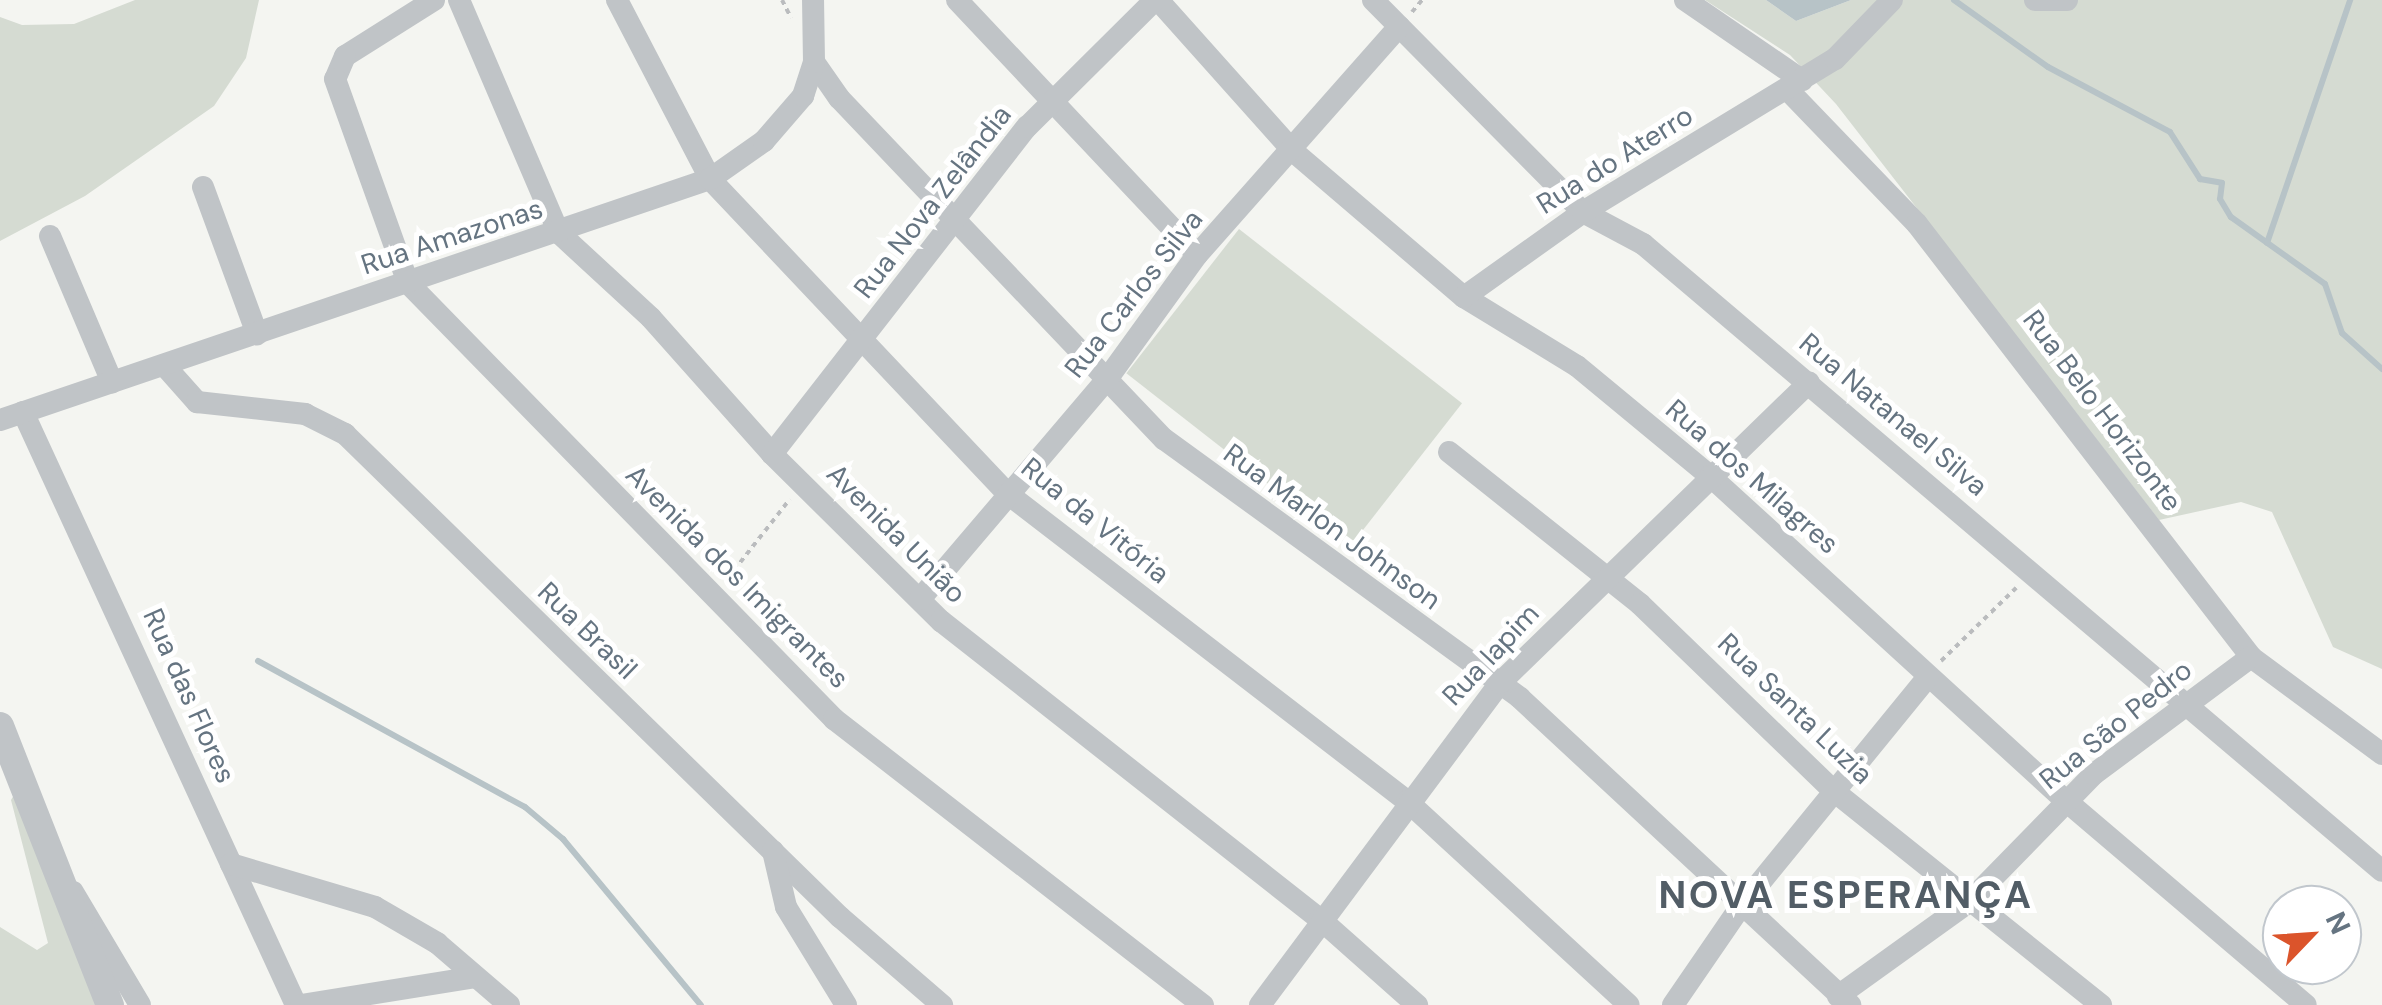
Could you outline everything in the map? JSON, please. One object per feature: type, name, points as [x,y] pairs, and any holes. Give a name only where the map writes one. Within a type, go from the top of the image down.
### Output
[{"type":"street","name":"Avenida dos Imigrantes","points":[[434,0],[345,56],[337,100],[408,282],[712,598],[867,748],[1203,1005]]},
{"type":"street","name":"Avenida União","points":[[459,0],[559,233],[651,318],[772,454],[920,600],[1320,919],[1417,1005]]},
{"type":"street","name":"Rua da Vitória","points":[[616,0],[710,179],[1008,494],[1406,801],[1629,1005]]},
{"type":"street","name":"Rua Amazonas","points":[[0,420],[710,179],[776,128],[802,96],[814,62],[813,0]]},
{"type":"street","points":[[957,0],[1197,254]]},
{"type":"street","name":"Rua Nova Zelândia","points":[[772,454],[1050,102],[1157,0]]},
{"type":"street","name":"Rua dos Milagres","points":[[1157,0],[1294,152],[1464,297],[1577,366],[1710,476],[2066,800],[2306,1005]]},
{"type":"street","name":"Rua Natanael Silva","points":[[1374,0],[1583,212],[1643,244],[2382,871]]},
{"type":"street","points":[[1685,0],[1795,84],[1855,42],[1892,0]]},
{"type":"street","points":[[2035,0],[2067,0]]},
{"type":"street","name":"Rua Carlos Silva","points":[[920,600],[1105,382],[1197,254],[1294,152],[1398,26]]},
{"type":"street","name":"Rua Marlon Johnson","points":[[814,62],[1105,382],[1203,473],[1500,683],[1844,1000]]},
{"type":"street","name":"Rua do Aterro","points":[[1464,297],[1583,212],[1795,84]]},
{"type":"street","name":"Rua Belo Horizonte","points":[[1795,84],[1918,224],[2252,657],[2382,754]]},
{"type":"street","points":[[203,187],[258,334]]},
{"type":"street","points":[[50,236],[112,382]]},
{"type":"street","name":"Rua Brasil","points":[[164,365],[196,402],[306,414],[345,434],[773,851],[942,1005]]},
{"type":"street","name":"Rua Iapim","points":[[1260,1005],[1406,801],[1500,683],[1809,382]]},
{"type":"street","name":"Rua das Flores","points":[[23,412],[298,1005]]},
{"type":"street","name":"Rua Santa Luzia","points":[[1449,452],[1608,577],[1835,792],[2101,1005]]},
{"type":"street","name":"Rua São Pedro","points":[[1844,1000],[1968,902],[2066,800],[2252,657]]},
{"type":"street","points":[[1673,1005],[1741,906],[1928,676]]},
{"type":"street","points":[[0,726],[110,1005]]},
{"type":"street","points":[[773,851],[786,906],[846,1005]]},
{"type":"street","points":[[230,864],[375,907],[475,976],[509,1005]]},
{"type":"street","points":[[59,870],[140,1005]]},
{"type":"street","points":[[298,1005],[405,997],[475,976]]},
{"type":"path","points":[[712,598],[803,484]]},
{"type":"path","points":[[1928,676],[1974,622],[2034,574]]},
{"type":"shaded area","points":[[135,0],[259,0],[246,58],[214,106],[85,196],[0,241],[0,17],[22,25],[74,24]]},
{"type":"shaded area","points":[[1705,0],[1766,0],[1796,21],[1851,0],[2382,0],[2382,669],[2333,647],[2272,512],[2241,502],[2159,520],[1836,104],[1790,55]]},
{"type":"shaded area","points":[[1766,0],[1851,0],[1796,21]]},
{"type":"shaded area","points":[[1239,229],[1462,403],[1349,547],[1126,373]]},
{"type":"shaded area","points":[[17,790],[101,1005],[0,1005],[0,927],[37,950],[48,943],[11,800]]},
{"type":"waterway","points":[[1954,0],[2048,67],[2170,132],[2200,179],[2222,183],[2220,199],[2231,217],[2325,284],[2342,333],[2382,369]]},
{"type":"waterway","points":[[2267,243],[2350,0]]},
{"type":"waterway","points":[[258,661],[525,807],[563,839],[701,1005]]},
{"type":"district","name":"NOVA ESPERANÇA","points":[[1846,896]]}]
